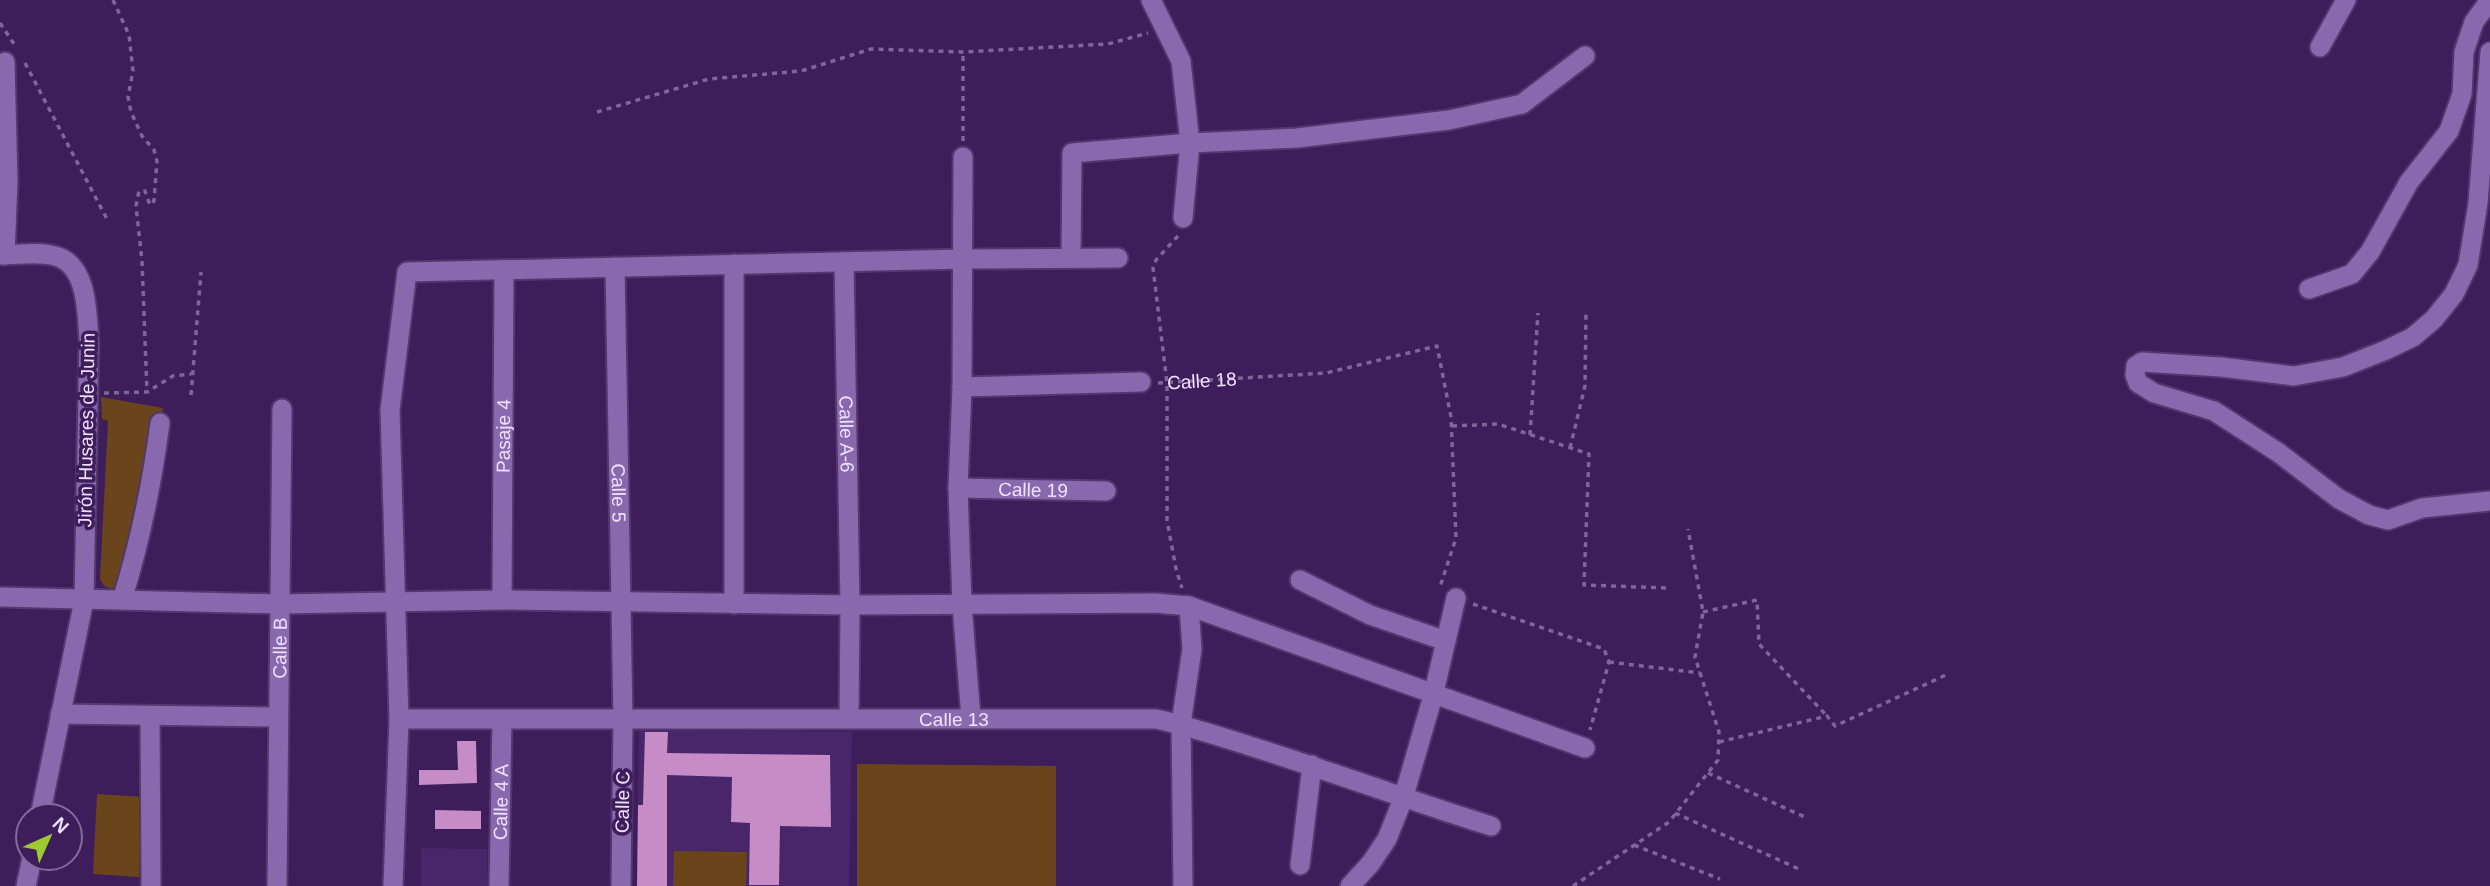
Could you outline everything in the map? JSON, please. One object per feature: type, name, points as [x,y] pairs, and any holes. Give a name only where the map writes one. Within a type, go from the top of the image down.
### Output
[{"type":"street","points":[[1151,0],[1181,61],[1189,143],[1183,218]]},
{"type":"street","points":[[2320,47],[2346,0]]},
{"type":"street","points":[[2309,289],[2352,274],[2370,252],[2409,182],[2449,131],[2462,94],[2465,52],[2474,22],[2490,0]]},
{"type":"street","points":[[2490,52],[2478,203],[2468,265],[2454,294],[2434,319],[2413,337],[2343,367],[2294,376],[2221,367],[2142,362],[2136,366],[2134,375],[2138,383],[2154,393],[2214,411],[2279,453],[2339,499],[2369,515],[2388,520],[2422,508],[2490,500]]},
{"type":"street","points":[[1071,258],[1072,153],[1189,143],[1297,138],[1449,120],[1522,104],[1586,56]]},
{"type":"street","points":[[3,255],[8,181],[5,62]]},
{"type":"street","points":[[963,157],[962,387],[958,488],[962,605],[971,718]]},
{"type":"street","name":"Jirón Husares de Junin","points":[[3,255],[54,256],[70,263],[80,278],[89,341],[84,600],[43,802]]},
{"type":"street","points":[[393,886],[400,719],[390,410],[407,272],[1118,258]]},
{"type":"street","name":"Calle A-6","points":[[844,262],[850,605],[849,718]]},
{"type":"street","points":[[734,264],[734,604]]},
{"type":"street","name":"Calle 5","points":[[615,267],[623,719]]},
{"type":"street","name":"Pasaje 4","points":[[502,600],[504,270]]},
{"type":"street","name":"Calle 18","points":[[962,387],[1142,382]]},
{"type":"street","name":"Calle B","points":[[277,886],[282,409]]},
{"type":"street","points":[[122,600],[143,526],[160,423]]},
{"type":"street","name":"Calle 19","points":[[958,488],[1106,491]]},
{"type":"street","points":[[1300,580],[1370,615],[1446,641]]},
{"type":"street","points":[[0,597],[279,604],[502,600],[850,605],[1156,603],[1189,606],[1433,696],[1585,748]]},
{"type":"street","points":[[1350,886],[1371,863],[1387,839],[1403,799],[1433,696],[1456,598]]},
{"type":"street","points":[[1183,886],[1181,724],[1192,649],[1189,606]]},
{"type":"street","points":[[60,715],[278,717]]},
{"type":"street","points":[[150,716],[151,886]]},
{"type":"street","name":"Calle 13","points":[[400,719],[1156,719],[1181,724],[1312,765],[1403,799],[1491,826]]},
{"type":"street","name":"Calle 4 A","points":[[499,886],[502,719]]},
{"type":"street","name":"Calle C","points":[[621,886],[623,719]]},
{"type":"street","points":[[1300,865],[1312,765]]},
{"type":"path","points":[[113,0],[129,35],[133,71],[128,97],[131,112],[142,136],[155,150],[157,161],[154,201],[150,205],[145,191],[139,191],[136,206],[142,261],[147,393]]},
{"type":"path","points":[[0,23],[15,44],[107,221]]},
{"type":"path","points":[[597,112],[709,79],[802,71],[871,49],[963,52],[1108,44],[1163,29]]},
{"type":"path","points":[[963,52],[963,157]]},
{"type":"path","points":[[1183,218],[1181,232],[1156,260],[1153,268],[1167,383],[1167,520],[1176,569],[1189,606]]},
{"type":"path","points":[[191,395],[201,272]]},
{"type":"path","points":[[1530,435],[1538,313]]},
{"type":"path","points":[[1570,448],[1585,387],[1586,313]]},
{"type":"path","name":"Calle 18","points":[[1142,382],[1167,383],[1326,373],[1437,346],[1452,426]]},
{"type":"path","points":[[88,393],[147,393],[173,376],[191,374]]},
{"type":"path","points":[[1585,748],[1609,662],[1604,649],[1438,592],[1456,538],[1452,426],[1498,424],[1589,454],[1584,584],[1667,588]]},
{"type":"path","points":[[1573,886],[1669,821],[1718,761],[1719,732],[1695,657],[1703,612],[1688,529]]},
{"type":"path","points":[[1703,612],[1757,600],[1759,644],[1835,726],[1946,675]]},
{"type":"path","points":[[1609,662],[1700,673]]},
{"type":"path","points":[[1718,742],[1827,716]]},
{"type":"path","points":[[1708,773],[1807,818]]},
{"type":"path","points":[[1675,813],[1799,869]]},
{"type":"path","points":[[1634,845],[1720,878]]},
{"type":"shaded area","points":[[101,397],[163,408],[127,579],[116,590],[104,586],[100,579],[108,421],[102,419]]},
{"type":"shaded area","points":[[639,730],[852,732],[849,886],[637,886]]},
{"type":"shaded area","points":[[857,764],[1056,766],[1056,886],[857,886]]},
{"type":"shaded area","points":[[97,794],[144,797],[139,877],[93,874]]},
{"type":"shaded area","points":[[421,848],[487,849],[487,886],[421,886]]},
{"type":"shaded area","points":[[674,851],[747,852],[746,886],[673,886]]},
{"type":"building","points":[[645,732],[668,732],[667,753],[830,755],[831,827],[780,826],[779,885],[749,885],[750,823],[731,822],[732,777],[667,775],[667,886],[637,886],[638,805],[643,805]]},
{"type":"building","points":[[457,741],[476,741],[477,783],[419,785],[419,770],[458,770]]},
{"type":"building","points":[[435,810],[481,811],[481,829],[435,829]]}]
